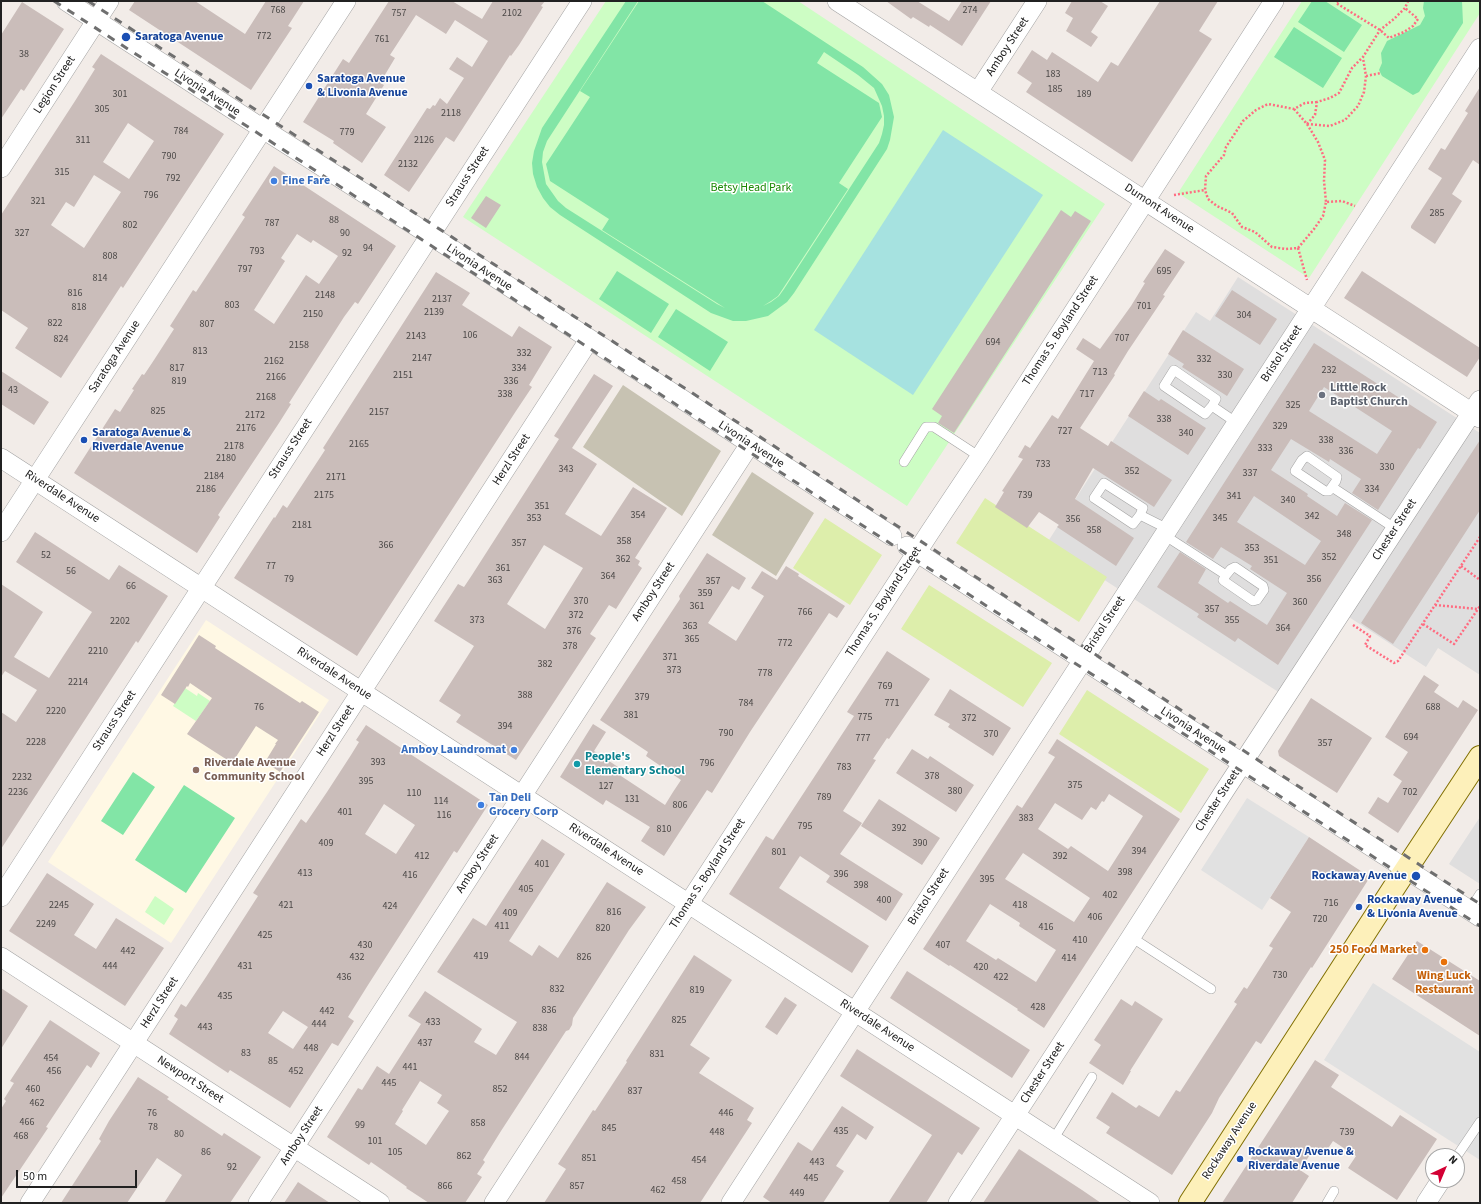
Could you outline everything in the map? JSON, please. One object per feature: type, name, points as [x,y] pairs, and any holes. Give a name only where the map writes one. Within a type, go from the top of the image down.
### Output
[{"type":"street","name":"Livonia Avenue","points":[[66,1],[430,235],[589,340],[1475,914]]},
{"type":"street","name":"Legion Street","points":[[1,168],[109,1]]},
{"type":"street","name":"Saratoga Avenue","points":[[1,532],[346,1]]},
{"type":"street","name":"Strauss Street","points":[[1,897],[582,1]]},
{"type":"street","name":"Dumont Avenue","points":[[837,1],[1311,308],[1477,410]]},
{"type":"street","name":"Amboy Street","points":[[978,92],[1037,1]]},
{"type":"street","name":"Thomas S. Boyland Street","points":[[494,1203],[688,904],[905,545],[980,457],[1274,1]]},
{"type":"street","name":"Bristol Street","points":[[731,1203],[1480,48]]},
{"type":"street","name":"Herzl Street","points":[[30,1203],[589,340]]},
{"type":"street","name":"Chester Street","points":[[958,1203],[1339,616],[1477,410]]},
{"type":"street","name":"Amboy Street","points":[[258,1203],[750,444]]},
{"type":"street","name":"Riverdale Avenue","points":[[1,458],[1150,1203]]},
{"type":"street","name":"Rockaway Avenue","points":[[1190,1203],[1480,756]]},
{"type":"street","name":"Newport Street","points":[[1,957],[380,1203]]},
{"type":"street","points":[[1426,1203],[1436,1188]]},
{"type":"lane","points":[[1174,370],[1216,399],[1212,406],[1205,414],[1164,386],[1174,370]]},
{"type":"lane","points":[[1212,406],[1237,423]]},
{"type":"lane","points":[[904,462],[926,427],[934,427],[980,457]]},
{"type":"lane","points":[[1307,456],[1337,477],[1332,487],[1329,491],[1325,491],[1295,471],[1305,457],[1307,456]]},
{"type":"lane","points":[[1104,483],[1144,508],[1140,514],[1133,524],[1094,498],[1104,483]]},
{"type":"lane","points":[[1332,487],[1396,529]]},
{"type":"lane","points":[[1140,514],[1226,575]]},
{"type":"lane","points":[[1475,914],[1480,894]]},
{"type":"lane","points":[[1131,938],[1211,989]]},
{"type":"lane","points":[[1052,1140],[1092,1077]]},
{"type":"lane","points":[[1462,1148],[1480,1122]]},
{"type":"lane","points":[[1327,1203],[1334,1191]]},
{"type":"path","points":[[1338,1],[1336,3],[1380,30],[1389,38],[1404,32],[1413,26],[1418,19],[1405,8]]},
{"type":"path","points":[[1294,109],[1305,103],[1317,102],[1339,94],[1352,68],[1363,57],[1380,30],[1405,8],[1408,1]]},
{"type":"path","points":[[1307,124],[1330,126],[1345,120],[1358,106],[1364,92],[1366,76],[1363,57]]},
{"type":"path","points":[[1366,76],[1380,73]]},
{"type":"path","points":[[1307,124],[1315,115],[1317,102]]},
{"type":"path","points":[[1268,104],[1294,109],[1307,124],[1318,142],[1325,160],[1324,181],[1326,202],[1323,216],[1298,248],[1286,249],[1272,247],[1255,232],[1242,227],[1232,213],[1217,206],[1208,199],[1205,190],[1206,176],[1224,155],[1226,147],[1243,121],[1256,110],[1268,104]]},
{"type":"path","points":[[1174,195],[1205,190]]},
{"type":"path","points":[[1326,202],[1342,201],[1355,206]]},
{"type":"path","points":[[1298,248],[1308,280]]},
{"type":"path","points":[[1339,616],[1370,636],[1365,645],[1394,663],[1398,661],[1480,537]]},
{"type":"path","points":[[1461,566],[1480,580]]},
{"type":"path","points":[[1435,605],[1479,607]]},
{"type":"path","points":[[1423,624],[1454,644],[1479,607]]},
{"type":"shaded area","points":[[1238,277],[1480,433],[1480,675],[1438,648],[1426,667],[1335,608],[1280,693],[1047,543],[1196,312],[1210,321]]},
{"type":"shaded area","points":[[623,385],[721,451],[682,516],[583,447]]},
{"type":"shaded area","points":[[752,472],[814,513],[776,576],[712,535]]},
{"type":"shaded area","name":"Riverdale Avenue Community School","points":[[206,620],[329,700],[171,943],[48,862]]},
{"type":"shaded area","points":[[1247,798],[1309,837],[1262,910],[1201,870]]},
{"type":"shaded area","points":[[1480,817],[1480,884],[1449,864]]},
{"type":"shaded area","points":[[1373,983],[1480,1052],[1480,1160],[1465,1150],[1465,1148],[1461,1148],[1324,1060]]},
{"type":"green space","name":"Betsy Head Park","points":[[606,1],[798,1],[1105,204],[907,506],[463,217]]},
{"type":"green space","points":[[626,1],[638,1],[547,141],[543,152],[542,162],[546,184],[558,201],[566,208],[725,308],[602,230],[609,219],[550,181],[546,164],[590,97],[580,91],[639,1],[762,1],[863,67],[882,84],[889,95],[894,117],[887,149],[794,293],[787,302],[768,316],[746,321],[733,321],[711,313],[550,207],[537,187],[533,174],[532,163],[534,151],[542,128]],"holes":[[[824,52],[858,75],[874,88],[882,106],[884,116],[882,134],[879,143],[784,289],[779,296],[763,306],[778,296],[848,189],[839,183],[882,117],[879,103],[817,63]]]},
{"type":"green space","points":[[1302,1],[1480,1],[1480,13],[1309,278],[1178,193]]},
{"type":"green space","points":[[1312,1],[1325,1],[1362,25],[1344,52],[1298,22]]},
{"type":"green space","points":[[1424,1],[1462,1],[1463,23],[1419,92],[1413,95],[1382,76],[1379,70],[1382,63],[1381,53],[1387,41],[1420,25],[1425,16],[1423,8]]},
{"type":"green space","points":[[1294,27],[1342,58],[1323,88],[1274,57]]},
{"type":"green space","points":[[617,271],[669,304],[651,333],[599,299]]},
{"type":"green space","points":[[676,309],[728,342],[710,371],[658,337]]},
{"type":"green space","points":[[985,498],[1107,577],[1079,622],[956,543]]},
{"type":"green space","points":[[825,518],[882,555],[850,605],[793,568]]},
{"type":"green space","points":[[929,585],[1052,663],[1023,707],[901,629]]},
{"type":"green space","points":[[185,688],[197,696],[198,693],[210,701],[196,721],[173,706]]},
{"type":"green space","points":[[1087,690],[1209,769],[1181,813],[1059,734]]},
{"type":"green space","points":[[133,772],[155,787],[123,835],[101,821]]},
{"type":"green space","points":[[184,785],[235,818],[186,893],[135,860]]},
{"type":"green space","points":[[155,896],[174,909],[164,925],[145,912]]},
{"type":"water","points":[[943,130],[1043,195],[913,395],[814,330]]},
{"type":"building","points":[[135,1],[195,1],[245,34],[266,1],[304,1],[288,26],[292,28],[251,90],[129,10]]},
{"type":"building","points":[[389,1],[452,1],[482,19],[493,1],[545,1],[541,6],[543,7],[519,45],[511,56],[510,55],[454,142],[446,137],[409,192],[384,175],[427,108],[430,109],[433,105],[435,106],[440,98],[447,104],[464,78],[449,69],[457,57],[472,67],[488,41],[455,20],[446,34],[416,15],[390,55],[395,58],[380,83],[384,85],[366,114],[386,127],[362,163],[333,143],[334,141],[303,122],[343,59],[349,63]]},
{"type":"building","points":[[886,1],[917,1],[949,21],[962,1],[991,1],[962,46],[930,25],[929,27],[913,17],[911,19]]},
{"type":"building","points":[[1072,1],[1100,1],[1108,6],[1091,32],[1098,37],[1091,47],[1066,31],[1073,18],[1065,13]]},
{"type":"building","points":[[1160,1],[1218,1],[1199,31],[1212,39],[1132,162],[1026,92],[1032,83],[1017,73],[1032,50],[1047,60],[1052,52],[1098,82],[1111,62],[1118,66]]},
{"type":"building","points":[[22,2],[64,29],[24,91],[21,89],[1,119],[1,35]]},
{"type":"building","points":[[101,54],[224,134],[123,288],[121,286],[61,378],[15,348],[28,328],[1,310],[1,215],[95,69],[92,67]],"holes":[[[128,123],[154,141],[129,179],[103,162]],[[94,175],[121,192],[84,248],[51,225],[66,202],[74,207]]]},
{"type":"building","points":[[1480,87],[1480,165],[1473,160],[1452,194],[1462,201],[1435,244],[1411,228],[1411,226],[1442,178],[1428,169],[1441,148],[1445,150],[1468,113],[1465,111]]},
{"type":"building","points":[[274,166],[396,246],[358,304],[355,302],[344,317],[289,403],[291,404],[279,423],[218,515],[220,517],[197,553],[74,473],[115,409],[120,412],[134,390],[132,389],[154,360],[174,329],[170,326],[193,290],[196,292],[245,217],[242,215]],"holes":[[[297,234],[311,243],[313,240],[338,256],[319,284],[306,275],[274,324],[254,310],[285,261],[281,258]]]},
{"type":"building","points":[[486,196],[501,205],[486,228],[471,218]]},
{"type":"building","points":[[1061,210],[1071,217],[1075,211],[1091,221],[954,433],[938,423],[942,416],[932,409]]},
{"type":"building","points":[[1165,249],[1185,262],[1163,295],[1165,296],[1128,351],[1114,374],[1115,375],[1080,428],[1108,446],[1111,441],[1172,480],[1154,507],[1093,468],[1075,499],[1134,538],[1116,566],[1057,527],[1059,525],[1039,512],[1027,528],[995,507],[1004,492],[1002,491],[1023,459],[1018,457],[1025,445],[1030,448],[1052,415],[1058,419],[1094,361],[1076,349],[1083,338],[1100,349],[1131,306],[1145,283],[1143,282]]},
{"type":"building","points":[[1362,271],[1480,348],[1480,357],[1467,377],[1344,298]]},
{"type":"building","points":[[436,272],[470,293],[462,305],[512,337],[519,326],[552,347],[529,385],[532,387],[357,656],[234,578],[283,505],[287,508],[325,450],[323,448]]},
{"type":"building","points":[[1232,290],[1277,319],[1260,345],[1215,316]]},
{"type":"building","points":[[1183,330],[1244,369],[1227,396],[1182,367],[1184,364],[1168,354]]},
{"type":"building","points":[[1314,343],[1437,422],[1420,449],[1418,448],[1378,510],[1352,493],[1361,479],[1330,459],[1329,462],[1291,439],[1271,470],[1308,494],[1307,496],[1337,516],[1345,503],[1372,520],[1278,665],[1238,638],[1235,642],[1197,617],[1199,614],[1157,587],[1180,552],[1206,569],[1198,583],[1228,603],[1230,601],[1267,625],[1287,593],[1250,569],[1252,566],[1221,547],[1213,559],[1186,542]],"holes":[[[1324,387],[1392,431],[1377,454],[1309,411]],[[1254,496],[1321,541],[1305,565],[1237,522]]]},
{"type":"building","points":[[1,371],[49,402],[34,425],[1,404]]},
{"type":"building","points":[[594,374],[613,386],[572,448],[597,464],[565,514],[601,536],[633,487],[667,508],[635,558],[640,561],[638,565],[642,568],[616,609],[609,605],[590,634],[596,638],[516,760],[456,722],[461,715],[439,701],[474,646],[434,621],[458,584],[464,587],[472,575],[559,439],[554,436]],"holes":[[[544,545],[583,568],[545,629],[507,604]]]},
{"type":"building","points":[[1144,391],[1159,401],[1161,399],[1206,428],[1188,455],[1128,416]]},
{"type":"building","points":[[1480,440],[1480,510],[1393,644],[1361,623]]},
{"type":"building","points":[[35,532],[109,580],[119,565],[168,596],[138,643],[136,641],[1,849],[1,712],[16,722],[37,690],[5,671],[1,677],[1,584],[43,612],[14,657],[49,678],[92,612],[16,562]]},
{"type":"building","points":[[707,553],[746,578],[739,590],[732,586],[708,623],[736,641],[764,596],[751,588],[762,571],[777,580],[786,566],[799,574],[798,576],[845,606],[837,618],[829,613],[750,732],[712,793],[707,790],[664,856],[641,841],[650,827],[606,800],[603,805],[560,777],[593,724],[606,732],[594,751],[624,771],[621,776],[665,805],[681,780],[646,756],[648,752],[600,720],[680,599],[679,596]]},
{"type":"building","points":[[199,635],[216,646],[215,648],[300,703],[302,701],[319,712],[280,772],[265,762],[278,740],[256,726],[232,763],[187,734],[212,698],[190,683],[175,704],[161,695]]},
{"type":"building","points":[[887,651],[930,679],[889,739],[887,738],[873,759],[876,760],[843,811],[862,823],[840,854],[903,894],[886,921],[826,882],[830,876],[800,856],[779,888],[869,946],[852,973],[729,894],[766,836],[773,840],[854,716],[847,712]]},
{"type":"building","points":[[1424,675],[1439,685],[1434,692],[1458,708],[1463,700],[1478,710],[1398,833],[1368,813],[1378,797],[1388,803],[1402,781],[1393,775],[1408,752],[1385,737]]},
{"type":"building","points":[[950,689],[1011,728],[993,756],[948,727],[950,724],[934,715]]},
{"type":"building","points":[[1311,698],[1372,738],[1337,793],[1279,756],[1278,751]]},
{"type":"building","points":[[366,725],[488,805],[457,853],[454,851],[348,1017],[354,1021],[338,1046],[332,1043],[290,1108],[230,1070],[228,1073],[169,1034],[178,1019],[174,1016],[181,1004],[186,1007],[206,977],[258,896],[253,893],[301,819],[306,823],[327,792],[359,742],[356,740]],"holes":[[[384,804],[415,825],[396,854],[365,834]],[[283,1011],[308,1027],[293,1049],[268,1033]]]},
{"type":"building","points":[[1057,739],[1180,819],[1044,1028],[1017,1010],[1018,1009],[923,949],[1017,805],[1022,808],[1055,757],[1048,753]],"holes":[[[1109,794],[1143,816],[1108,871],[1071,846],[1068,849],[1038,829],[1055,803],[1082,820],[1091,807],[1096,810]],[[1023,853],[1090,898],[1074,922],[1005,879]],[[990,904],[1020,923],[1019,926],[1056,950],[1036,982],[998,958],[996,960],[966,941]]]},
{"type":"building","points":[[912,749],[928,759],[930,756],[974,785],[956,812],[896,773]]},
{"type":"building","points":[[879,799],[940,838],[922,865],[861,826]]},
{"type":"building","points":[[1309,837],[1370,877],[1261,1044],[1256,1041],[1172,1175],[1106,1133],[1110,1127],[1096,1118],[1112,1092],[1136,1108],[1139,1105],[1159,1117],[1176,1090],[1180,1092],[1237,1004],[1234,1002],[1244,987],[1247,989],[1273,948],[1269,946],[1291,912],[1270,898]]},
{"type":"building","points":[[542,839],[565,854],[509,941],[532,956],[539,945],[558,958],[607,882],[646,907],[629,930],[573,1018],[572,1025],[569,1030],[566,1031],[483,1160],[485,1162],[477,1174],[482,1177],[465,1203],[429,1203],[371,1162],[369,1165],[327,1137],[358,1088],[362,1090],[377,1066],[389,1074],[421,1024],[408,1016],[425,991],[482,1029],[474,1042],[496,1055],[517,1022],[437,972],[473,918],[486,926]],"holes":[[[420,1081],[442,1095],[437,1103],[449,1111],[426,1145],[395,1124]]]},
{"type":"building","points":[[47,873],[94,904],[74,935],[96,949],[116,918],[164,948],[125,1006],[9,931]]},
{"type":"building","points":[[1417,941],[1480,981],[1480,1036],[1392,979]]},
{"type":"building","points":[[694,955],[732,980],[690,1045],[710,1058],[699,1073],[754,1108],[747,1120],[752,1123],[700,1203],[544,1203],[566,1169],[558,1164],[593,1110],[595,1111],[627,1062],[626,1061]]},
{"type":"building","points":[[907,971],[1030,1050],[1012,1078],[890,998]]},
{"type":"building","points":[[1,988],[28,1006],[1,1049]]},
{"type":"building","points":[[785,997],[797,1005],[777,1035],[765,1027]]},
{"type":"building","points":[[1121,999],[1132,1006],[1135,1001],[1163,1019],[1130,1071],[1123,1085],[1089,1063],[1101,1045],[1094,1040]]},
{"type":"building","points":[[50,1020],[100,1053],[91,1068],[87,1065],[46,1127],[48,1128],[1,1198],[1,1109],[6,1101],[4,1099],[14,1083],[10,1081]]},
{"type":"building","points":[[857,1049],[980,1128],[962,1155],[958,1152],[926,1203],[888,1203],[932,1135],[840,1076]]},
{"type":"building","points":[[1315,1060],[1339,1075],[1331,1087],[1392,1127],[1400,1115],[1437,1139],[1431,1148],[1425,1148],[1425,1157],[1397,1200],[1348,1168],[1356,1156],[1333,1141],[1325,1153],[1315,1147],[1300,1170],[1309,1176],[1292,1203],[1222,1203]]},
{"type":"building","points":[[138,1077],[169,1097],[167,1099],[222,1136],[224,1133],[261,1157],[230,1203],[164,1203],[182,1175],[157,1158],[127,1203],[61,1203],[101,1141],[99,1139],[109,1121]]},
{"type":"building","points":[[842,1106],[874,1127],[866,1140],[857,1134],[836,1166],[844,1171],[823,1203],[772,1203],[763,1197],[798,1142],[812,1151]]},
{"type":"building","points":[[1019,1149],[1082,1190],[1101,1203],[983,1203]]},
{"type":"building","points":[[298,1182],[310,1190],[330,1203],[284,1203]]},
{"type":"railway","points":[[54,1],[1480,926]]},
{"type":"railway","points":[[88,1],[1480,904]]},
{"type":"place","name":"Saratoga Avenue","points":[[126,37]]},
{"type":"place","name":"Saratoga Avenue & Livonia Avenue","points":[[309,86]]},
{"type":"place","name":"Fine Fare","points":[[274,181]]},
{"type":"place","name":"Little Rock Baptist Church","points":[[1322,395]]},
{"type":"place","name":"Saratoga Avenue & Riverdale Avenue","points":[[84,440]]},
{"type":"place","name":"Amboy Laundromat","points":[[514,750]]},
{"type":"place","name":"People's Elementary School","points":[[577,764]]},
{"type":"place","name":"Riverdale Avenue Community School","points":[[196,770]]},
{"type":"place","name":"Tan Deli Grocery Corp","points":[[481,805]]},
{"type":"place","name":"Rockaway Avenue","points":[[1416,876]]},
{"type":"place","name":"Rockaway Avenue & Livonia Avenue","points":[[1359,907]]},
{"type":"place","name":"250 Food Market","points":[[1425,950]]},
{"type":"place","name":"Wing Luck Restaurant","points":[[1444,962]]},
{"type":"place","name":"Rockaway Avenue & Riverdale Avenue","points":[[1240,1159]]}]
